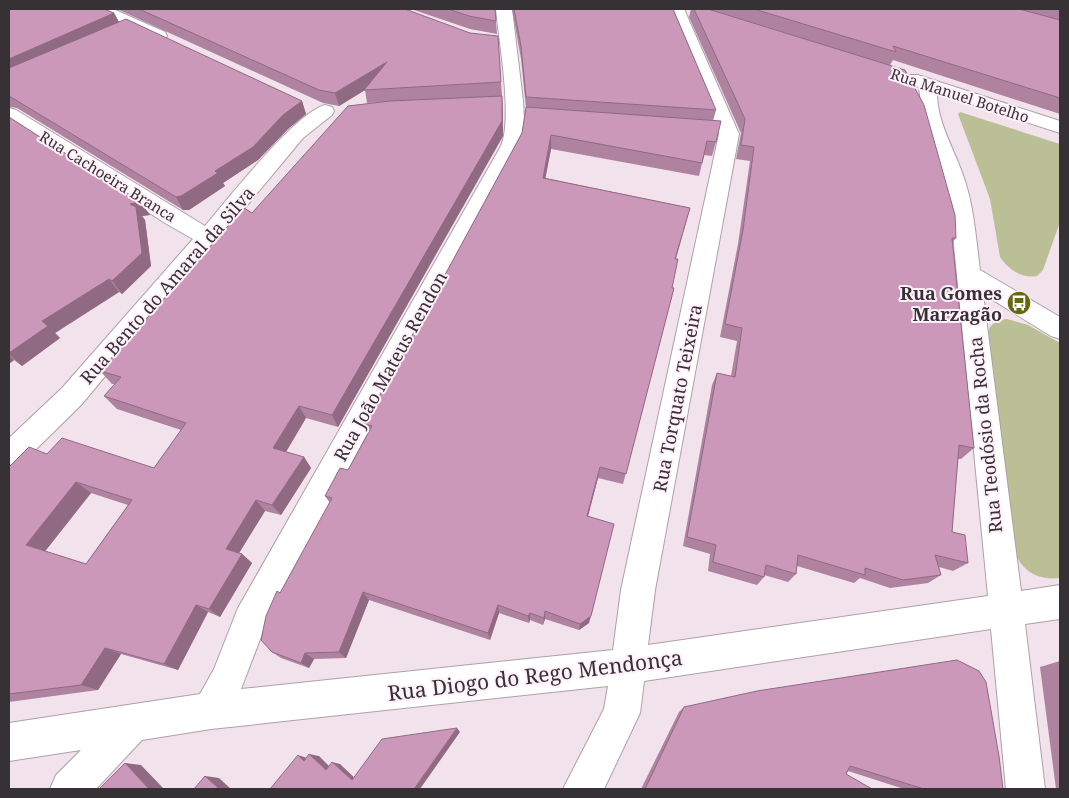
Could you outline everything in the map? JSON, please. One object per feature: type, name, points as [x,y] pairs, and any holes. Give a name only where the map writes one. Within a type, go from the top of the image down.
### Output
[{"type":"street","points":[[101,9],[174,43]]},
{"type":"street","name":"Rua João Mateus Rendon","points":[[211,711],[227,680],[250,620],[511,146],[515,136],[497,42],[504,9]]},
{"type":"street","name":"Rua Torquato Teixeira","points":[[582,789],[622,713],[638,590],[728,134],[681,25],[687,10]]},
{"type":"street","name":"Rua Manuel Botelho","points":[[893,74],[1060,127]]},
{"type":"street","name":"Rua Teodósio da Rocha","points":[[928,85],[927,96],[934,123],[954,180],[962,214],[1026,789]]},
{"type":"street","name":"Rua Bento do Amaral da Silva","points":[[15,443],[72,396],[296,134],[324,110]]},
{"type":"street","name":"Rua Cachoeira Branca","points":[[9,114],[173,218],[208,237]]},
{"type":"street","points":[[968,273],[1060,328]]},
{"type":"street","name":"Rua Diogo do Rego Mendonça","points":[[9,742],[130,726],[211,711],[628,666],[1005,612],[1060,602]]},
{"type":"street","points":[[70,789],[130,726]]},
{"type":"green space","points":[[960,112],[1060,144],[1060,222],[1043,270],[1037,276],[1031,277],[1016,272],[1000,257],[990,199],[958,114]]},
{"type":"green space","points":[[1007,319],[1028,325],[1060,343],[1060,578],[1042,577],[1031,573],[1018,559],[1014,547],[1012,516],[988,334],[994,323]]},
{"type":"building","points":[[9,9],[104,9],[114,13],[9,59]]},
{"type":"building","points":[[139,9],[405,9],[470,33],[498,36],[501,82],[364,90],[387,62],[335,93],[319,90]]},
{"type":"building","points":[[448,9],[495,9],[496,21],[469,16]]},
{"type":"building","points":[[514,9],[673,9],[716,110],[526,97],[521,46]]},
{"type":"building","points":[[694,9],[708,9],[905,70],[924,105],[955,215],[956,238],[952,238],[974,448],[959,445],[952,532],[965,535],[968,563],[935,555],[941,575],[903,580],[865,568],[865,575],[798,555],[796,574],[766,565],[764,577],[713,562],[716,545],[687,537],[717,373],[735,377],[742,328],[725,324],[743,230],[754,147],[741,145],[745,119]]},
{"type":"building","points":[[754,9],[1019,9],[1060,20],[1060,98],[893,46],[896,52]]},
{"type":"building","points":[[126,19],[302,101],[283,115],[253,147],[215,171],[218,173],[181,196],[176,197],[9,96],[9,68]]},
{"type":"building","points":[[502,96],[502,121],[332,415],[299,406],[273,448],[304,457],[272,505],[256,500],[226,549],[242,554],[209,609],[196,605],[164,664],[105,648],[81,685],[9,694],[9,467],[29,447],[47,454],[62,438],[154,468],[186,423],[104,396],[121,377],[100,371],[244,208],[252,213],[348,106],[390,101]],"holes":[[[76,482],[132,500],[86,564],[26,545]]]},
{"type":"building","points":[[526,107],[721,121],[716,142],[707,141],[702,163],[551,135],[543,178],[690,208],[675,259],[678,259],[672,288],[674,288],[626,474],[600,467],[587,516],[614,524],[591,616],[580,624],[545,611],[544,618],[530,613],[528,616],[498,605],[488,633],[363,592],[339,652],[305,653],[301,663],[272,652],[261,640],[266,616],[277,591],[280,593],[332,498],[325,496],[340,468],[348,470],[372,426],[364,424],[522,133]]},
{"type":"building","points":[[9,117],[141,202],[130,204],[136,207],[142,253],[112,281],[109,279],[42,321],[48,326],[9,353]]},
{"type":"building","points":[[957,660],[979,671],[986,682],[1003,789],[924,789],[850,766],[846,774],[872,789],[645,789],[684,707],[757,691]]},
{"type":"building","points":[[457,728],[414,789],[270,789],[298,755],[304,761],[309,754],[326,770],[332,762],[352,780],[382,739]]},
{"type":"building","points":[[125,763],[149,789],[99,789]]},
{"type":"building","points":[[205,776],[219,789],[194,789]]},
{"type":"place","name":"Rua Gomes Marzagão","points":[[1019,303]]}]
